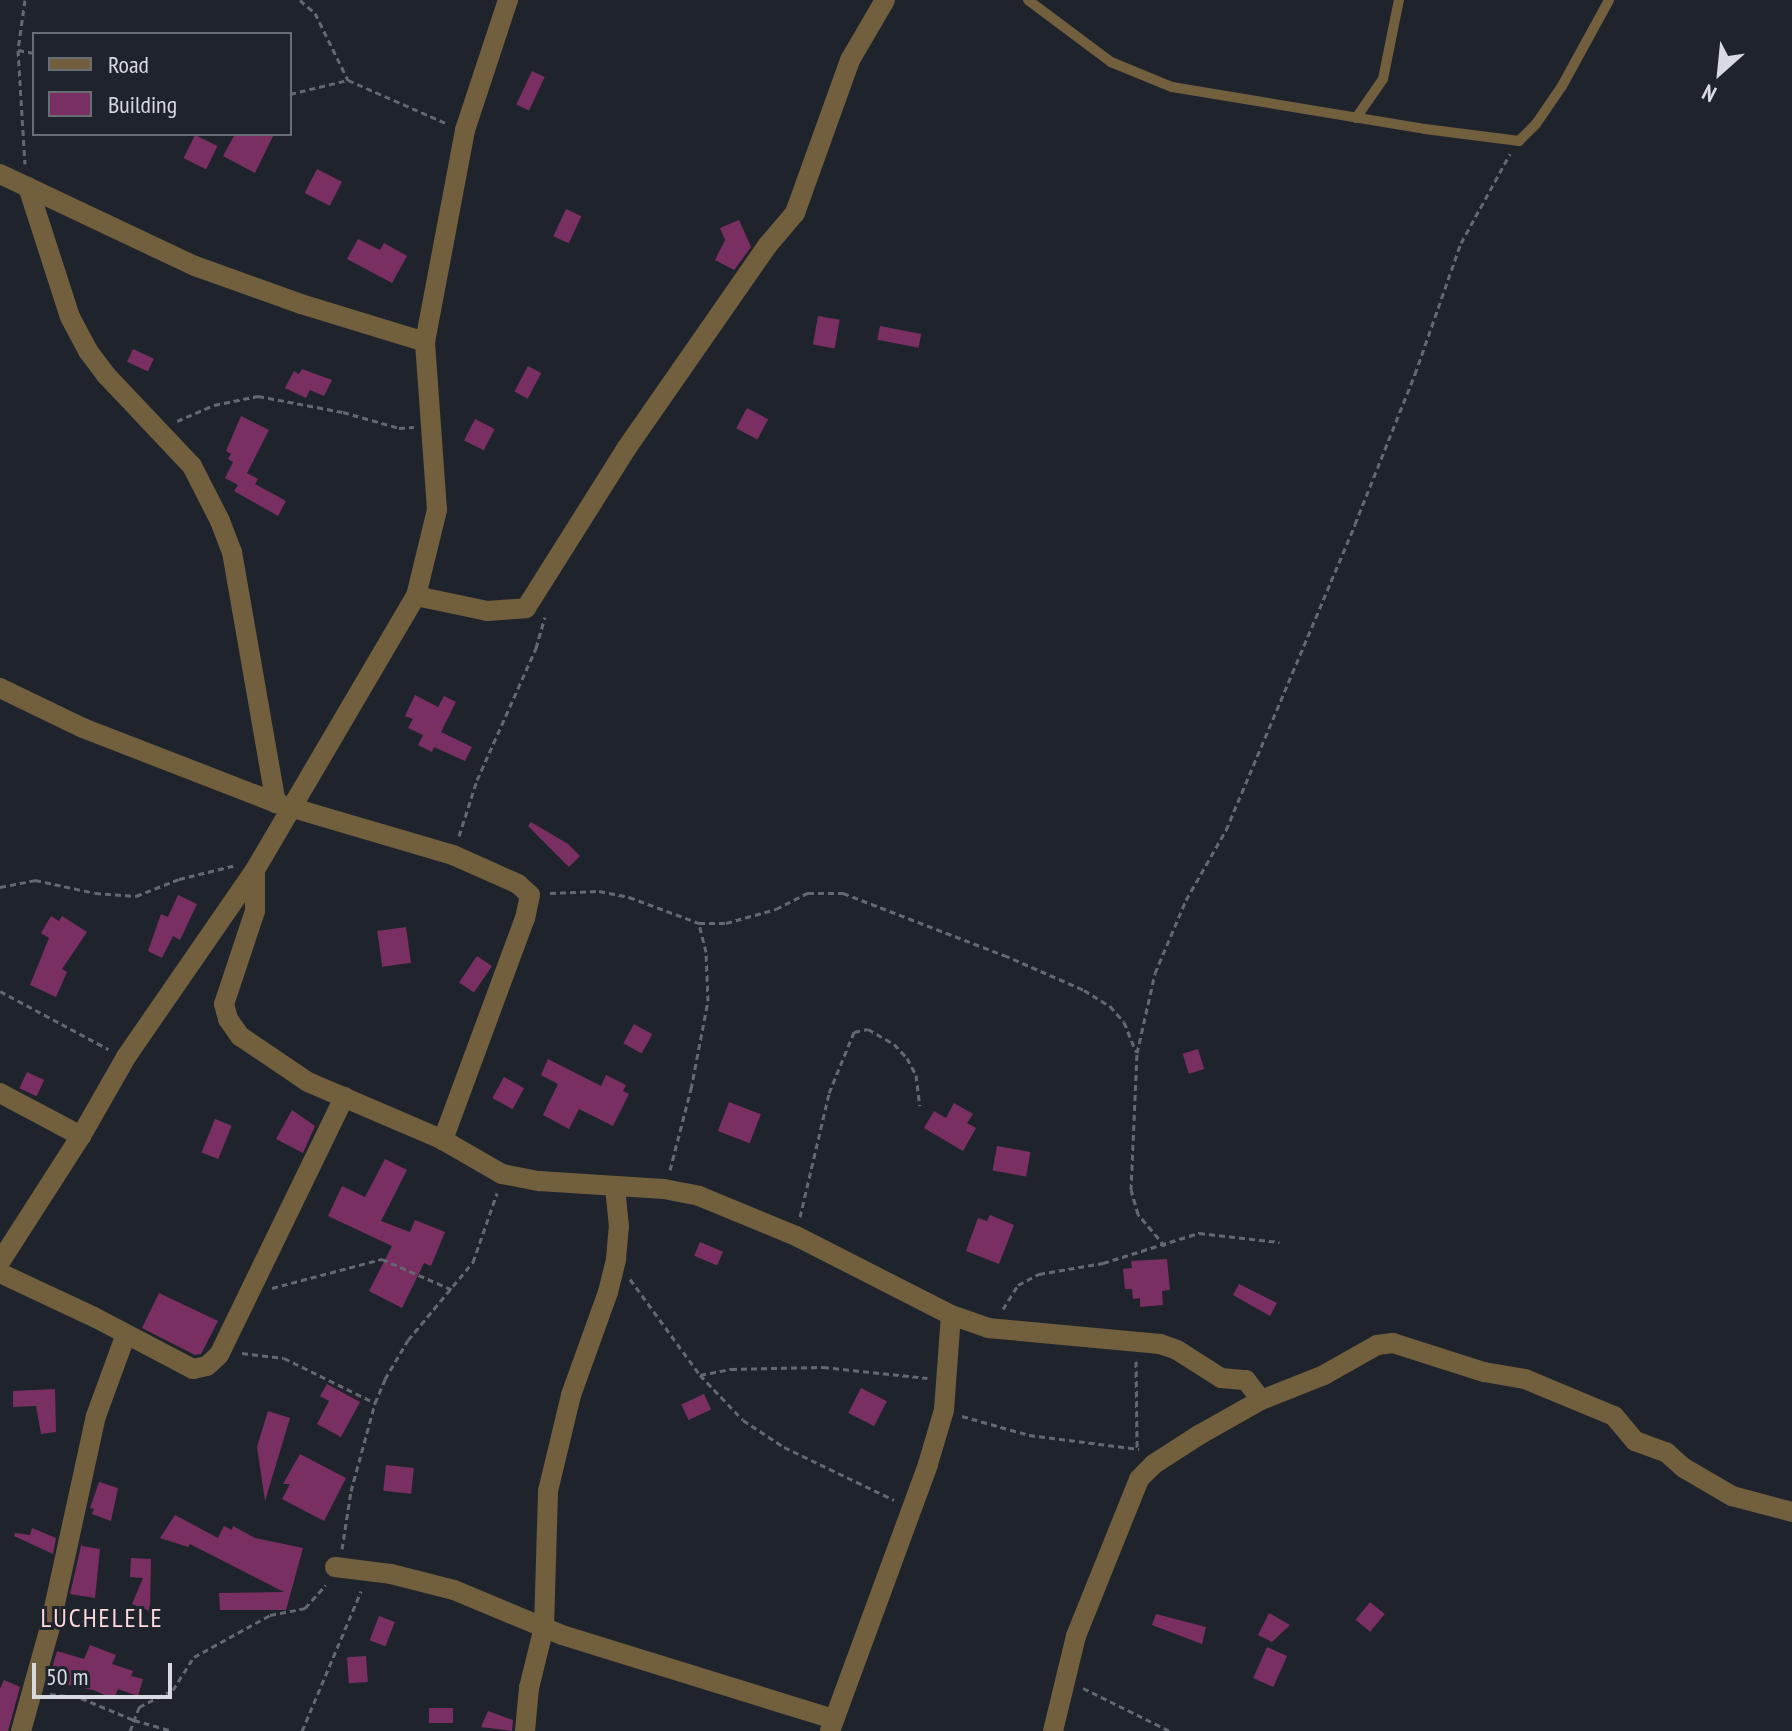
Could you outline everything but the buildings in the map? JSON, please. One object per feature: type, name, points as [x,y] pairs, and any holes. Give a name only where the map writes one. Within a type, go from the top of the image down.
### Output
[{"type":"street","points":[[0,1262],[81,1136],[126,1057],[255,870],[285,805],[416,596],[437,510],[425,342],[465,130],[508,0]]},
{"type":"street","points":[[416,596],[487,611],[509,612],[526,608],[626,449],[767,246],[795,213],[850,60],[885,0]]},
{"type":"street","points":[[0,174],[209,271],[425,342]]},
{"type":"street","points":[[28,187],[70,317],[106,375],[192,466],[232,552],[285,805]]},
{"type":"street","points":[[0,688],[83,728],[285,805],[453,855],[518,884],[530,895],[525,918],[443,1140]]},
{"type":"street","points":[[255,870],[255,911],[224,1004],[228,1019],[240,1036],[276,1063],[344,1097],[443,1140],[502,1174],[571,1185],[664,1189],[699,1196],[796,1236],[951,1315],[988,1328],[1138,1341],[1177,1350],[1221,1378],[1246,1380],[1261,1400]]},
{"type":"street","points":[[0,1093],[81,1136]]},
{"type":"street","points":[[0,1273],[193,1369],[214,1361],[344,1097]]},
{"type":"street","points":[[525,1731],[529,1688],[544,1627],[548,1491],[556,1446],[590,1334],[608,1292],[616,1259],[619,1227],[615,1187]]},
{"type":"street","points":[[335,1567],[368,1571],[467,1595],[544,1627],[832,1725],[944,1410],[951,1315]]},
{"type":"street","points":[[21,1731],[96,1416],[126,1334]]},
{"type":"street","points":[[1053,1731],[1076,1636],[1127,1501],[1139,1479],[1176,1450],[1261,1400],[1324,1375],[1377,1345],[1393,1343],[1474,1370],[1525,1379],[1614,1416],[1635,1441],[1666,1452],[1684,1468],[1718,1489],[1764,1507],[1792,1512]]},
{"type":"lane","points":[[1028,0],[1111,62],[1139,77],[1172,87],[1519,141],[1536,124],[1562,86],[1609,0]]},
{"type":"lane","points":[[1356,118],[1383,79],[1399,0]]},
{"type":"path","points":[[25,0],[18,50],[28,187]]},
{"type":"path","points":[[300,0],[315,13],[331,52],[348,80],[374,94],[465,130]]},
{"type":"path","points":[[18,50],[32,53]]},
{"type":"path","points":[[292,94],[348,80]]},
{"type":"path","points":[[1165,1246],[1138,1214],[1131,1190],[1137,1053],[1155,973],[1186,900],[1214,856],[1273,719],[1415,374],[1461,243],[1492,181],[1519,141]]},
{"type":"path","points":[[155,429],[214,405],[258,396],[343,412],[399,428],[430,425]]},
{"type":"path","points":[[453,855],[477,780],[543,630],[544,612],[539,588]]},
{"type":"path","points":[[0,887],[35,880],[95,893],[136,896],[204,871],[237,865],[255,870]]},
{"type":"path","points":[[530,895],[599,891],[629,897],[699,923],[742,920],[808,893],[843,893],[1004,955],[1084,990],[1110,1006],[1124,1022],[1137,1053]]},
{"type":"path","points":[[664,1189],[691,1089],[708,1001],[706,952],[699,923]]},
{"type":"path","points":[[0,991],[126,1057]]},
{"type":"path","points":[[796,1236],[829,1093],[854,1032],[868,1029],[894,1044],[907,1058],[916,1075],[920,1106]]},
{"type":"path","points":[[130,1731],[139,1707],[173,1690],[194,1657],[270,1615],[305,1608],[324,1589],[347,1531],[351,1491],[375,1403],[395,1359],[453,1290],[478,1251],[502,1174]]},
{"type":"path","points":[[988,1328],[1018,1285],[1039,1274],[1103,1263],[1199,1233],[1279,1242]]},
{"type":"path","points":[[249,1294],[382,1259],[453,1290]]},
{"type":"path","points":[[616,1259],[700,1375],[743,1420],[760,1432],[910,1507]]},
{"type":"path","points":[[1137,1449],[1134,1402],[1138,1341]]},
{"type":"path","points":[[214,1361],[249,1351],[266,1353],[312,1370],[375,1403]]},
{"type":"path","points":[[700,1375],[731,1369],[823,1367],[947,1380]]},
{"type":"path","points":[[944,1410],[998,1429],[1137,1449],[1176,1450]]},
{"type":"path","points":[[302,1731],[345,1636],[368,1571]]},
{"type":"path","points":[[1065,1681],[1170,1731]]},
{"type":"path","points":[[31,1698],[59,1693],[172,1731]]},
{"type":"district","name":"LUCHELELE","points":[[102,1618]]}]
